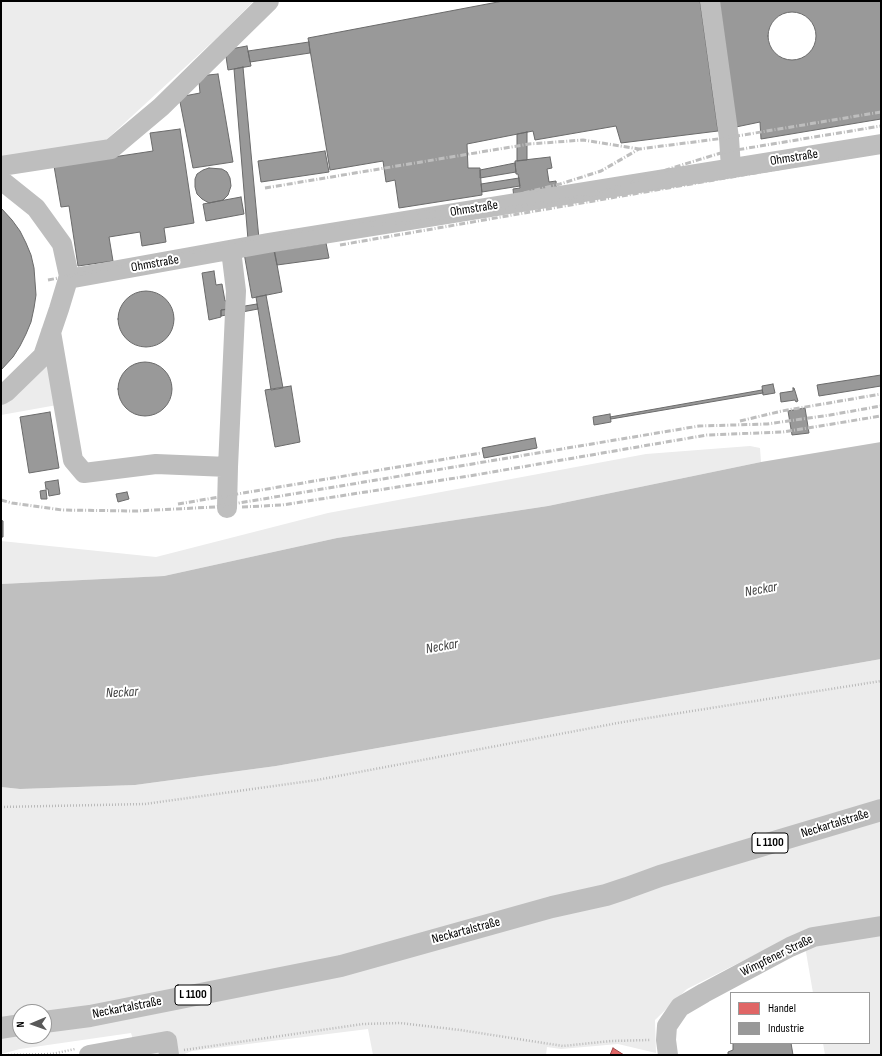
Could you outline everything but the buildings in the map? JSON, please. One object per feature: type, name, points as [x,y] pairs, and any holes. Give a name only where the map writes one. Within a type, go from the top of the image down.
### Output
[{"type":"main road","name":"Neckartalstraße","points":[[52,1021],[90,1016],[341,966],[552,907],[627,888],[660,876],[881,810]]},
{"type":"main road","points":[[1,1028],[12,1026]]},
{"type":"street","points":[[1,166],[111,149],[161,107],[269,1]]},
{"type":"street","points":[[710,1],[729,138],[731,168]]},
{"type":"street","name":"Ohmstraße","points":[[68,279],[231,250],[881,144]]},
{"type":"street","points":[[1,180],[36,208],[62,244],[69,276],[43,356],[6,392],[1,395]]},
{"type":"street","points":[[228,508],[228,468],[236,291],[231,250]]},
{"type":"street","points":[[51,332],[73,460],[84,473],[156,464],[228,468]]},
{"type":"street","name":"Wimpfener Straße","points":[[667,1047],[667,1026],[680,1008],[704,993],[790,947],[813,937],[881,926]]},
{"type":"street","points":[[89,1055],[168,1049]]},
{"type":"path","points":[[1,807],[145,804],[317,780],[623,722],[881,681]]},
{"type":"path","points":[[168,1049],[363,1024],[400,1023],[460,1030],[563,1046],[611,1041],[667,1047]]},
{"type":"shaded area","points":[[1,1],[254,1],[220,35],[105,141],[1,159]]},
{"type":"shaded area","points":[[50,354],[57,405],[1,415],[1,398]]},
{"type":"shaded area","points":[[750,446],[760,448],[761,462],[548,506],[337,538],[164,576],[1,584],[1,541],[156,557],[328,513],[646,454]]},
{"type":"shaded area","points":[[881,659],[881,1055],[825,1055],[823,1044],[870,1044],[870,992],[813,992],[806,952],[800,932],[687,989],[655,1020],[656,1053],[618,1044],[561,1049],[547,1047],[546,1055],[373,1055],[368,1029],[192,1051],[182,1055],[138,1055],[131,1033],[20,1049],[1,1054],[1,787],[20,789],[135,785],[276,766]]},
{"type":"water","name":"Neckar","points":[[881,442],[881,659],[276,766],[135,785],[20,789],[1,787],[1,584],[164,576],[337,538],[548,506],[761,462]]},
{"type":"railway","points":[[48,280],[171,257],[238,241],[491,201],[560,184],[601,171],[639,149],[725,138],[881,112]]},
{"type":"railway","points":[[581,199],[724,152],[881,126]]},
{"type":"railway","points":[[265,188],[529,144],[583,140],[639,149]]},
{"type":"railway","points":[[340,245],[881,151]]},
{"type":"railway","points":[[369,225],[416,222],[585,196]]},
{"type":"railway","points":[[740,421],[782,411],[881,394]]},
{"type":"railway","points":[[1,500],[62,510],[136,511],[215,507],[699,426],[767,424],[881,406]]},
{"type":"railway","points":[[242,507],[282,505],[475,475],[707,435],[783,432],[881,416]]},
{"type":"railway","points":[[178,504],[481,453]]}]
